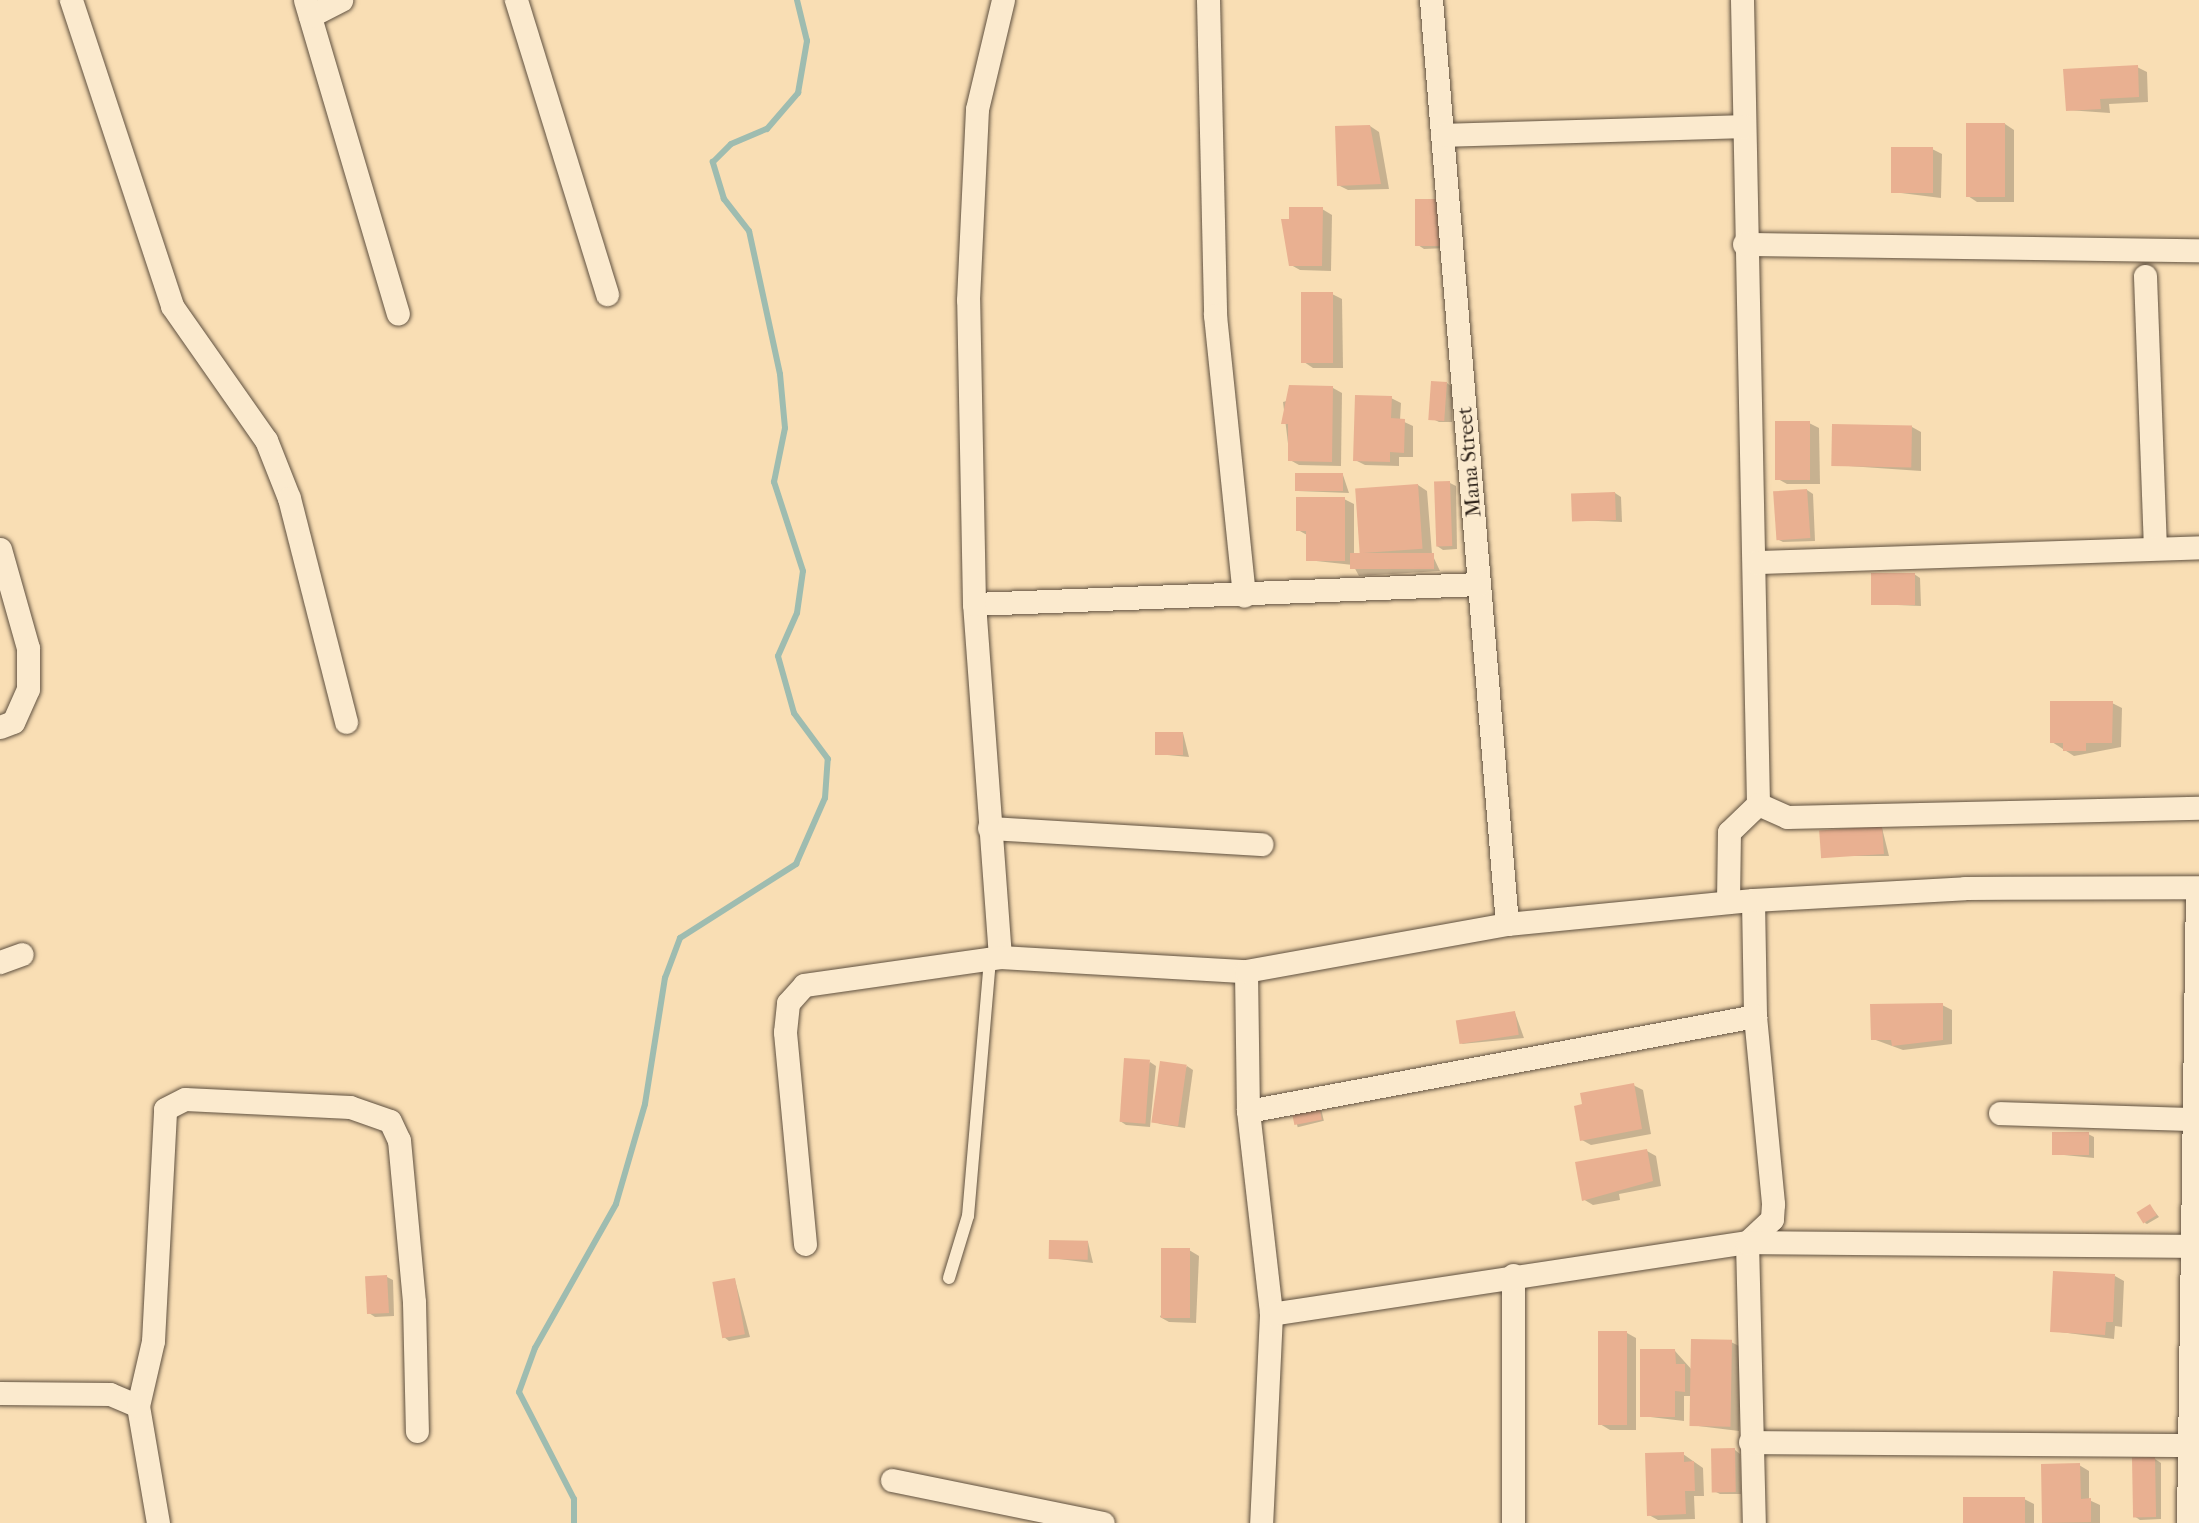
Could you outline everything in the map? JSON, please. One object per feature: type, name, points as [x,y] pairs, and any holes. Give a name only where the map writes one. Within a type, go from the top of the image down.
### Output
[{"type":"street","points":[[71,0],[172,306],[266,440],[289,498],[346,722]]},
{"type":"street","points":[[341,0],[307,8],[398,313]]},
{"type":"street","points":[[516,0],[607,294]]},
{"type":"street","points":[[995,957],[974,604],[968,300],[976,123],[1003,0]]},
{"type":"street","points":[[1208,0],[1215,315],[1244,596]]},
{"type":"street","name":"Mana Street","points":[[1431,0],[1507,924]]},
{"type":"street","points":[[1727,902],[1729,832],[1758,804],[1756,562],[1744,244],[1742,0]]},
{"type":"street","points":[[1442,135],[1744,126]]},
{"type":"street","points":[[1744,244],[2199,250]]},
{"type":"street","points":[[2145,276],[2155,548]]},
{"type":"street","points":[[1756,562],[2199,547]]},
{"type":"street","points":[[0,549],[28,648],[27,689],[13,722],[0,727]]},
{"type":"street","points":[[974,604],[1244,596],[1479,584]]},
{"type":"street","points":[[1758,804],[1787,817],[2199,808]]},
{"type":"street","points":[[989,828],[1262,844]]},
{"type":"street","points":[[804,1244],[785,1032],[788,1003],[804,985],[995,957],[1246,971],[1507,924],[1753,900],[1965,888],[2198,888],[2192,1246],[2194,1444],[2188,1523]]},
{"type":"street","points":[[1753,900],[1755,1016],[1773,1204],[1772,1219],[1747,1242],[1749,1442],[1754,1523]]},
{"type":"street","points":[[0,962],[22,954]]},
{"type":"street","points":[[1246,971],[1248,1111],[1271,1314],[1261,1523]]},
{"type":"street","points":[[1248,1111],[1755,1016]]},
{"type":"street","points":[[158,1523],[138,1406],[153,1341],[165,1109],[186,1099],[350,1107],[390,1121],[399,1140],[414,1302],[417,1431]]},
{"type":"street","points":[[2000,1113],[2194,1119]]},
{"type":"street","points":[[1271,1314],[1513,1275],[1747,1242],[2192,1246]]},
{"type":"street","points":[[1513,1275],[1513,1523]]},
{"type":"street","points":[[0,1393],[110,1394],[138,1406]]},
{"type":"street","points":[[1749,1442],[2194,1444]]},
{"type":"street","points":[[892,1480],[1103,1523]]},
{"type":"lane","points":[[949,1278],[968,1216],[995,957]]},
{"type":"building","points":[[2138,65],[2139,97],[2100,99],[2101,109],[2066,111],[2063,69]]},
{"type":"building","points":[[1966,123],[2005,123],[2005,197],[1966,197]]},
{"type":"building","points":[[1370,125],[1381,184],[1337,186],[1335,126]]},
{"type":"building","points":[[1891,147],[1933,147],[1933,193],[1891,193]]},
{"type":"building","points":[[1415,199],[1440,199],[1440,246],[1415,246]]},
{"type":"building","points":[[1289,207],[1323,207],[1322,266],[1289,266],[1281,219],[1289,219]]},
{"type":"building","points":[[1301,292],[1333,292],[1333,363],[1301,363]]},
{"type":"building","points":[[1431,381],[1447,382],[1444,421],[1428,420]]},
{"type":"building","points":[[1289,385],[1333,386],[1332,462],[1288,461],[1288,424],[1281,424]]},
{"type":"building","points":[[1355,395],[1392,396],[1391,418],[1405,419],[1404,453],[1390,452],[1390,462],[1353,461]]},
{"type":"building","points":[[1775,421],[1810,421],[1810,480],[1775,480]]},
{"type":"building","points":[[1832,424],[1912,425],[1911,467],[1831,466]]},
{"type":"building","points":[[1295,473],[1343,473],[1343,491],[1295,491]]},
{"type":"building","points":[[1450,481],[1452,546],[1436,547],[1434,482]]},
{"type":"building","points":[[1418,484],[1423,549],[1360,553],[1355,488]]},
{"type":"building","points":[[1807,489],[1810,538],[1777,540],[1773,491]]},
{"type":"building","points":[[1615,492],[1616,520],[1572,522],[1571,494]]},
{"type":"building","points":[[1296,497],[1345,497],[1345,561],[1306,561],[1306,531],[1296,531]]},
{"type":"building","points":[[1350,553],[1434,553],[1434,569],[1350,569]]},
{"type":"building","points":[[1871,573],[1915,573],[1915,605],[1871,605]]},
{"type":"building","points":[[2050,701],[2113,701],[2112,743],[2086,743],[2086,751],[2063,751],[2063,743],[2050,743]]},
{"type":"building","points":[[1155,732],[1183,732],[1183,755],[1155,755]]},
{"type":"building","points":[[1882,826],[1884,854],[1821,858],[1819,830]]},
{"type":"building","points":[[1943,1003],[1943,1040],[1892,1046],[1891,1040],[1871,1040],[1870,1004]]},
{"type":"building","points":[[1515,1011],[1519,1035],[1459,1044],[1456,1020]]},
{"type":"building","points":[[1124,1058],[1150,1060],[1145,1124],[1120,1122]]},
{"type":"building","points":[[1160,1061],[1187,1065],[1178,1126],[1151,1122]]},
{"type":"building","points":[[1634,1083],[1642,1129],[1580,1141],[1574,1106],[1582,1104],[1580,1093]]},
{"type":"building","points":[[1319,1105],[1322,1120],[1294,1125],[1292,1110]]},
{"type":"building","points":[[2052,1132],[2089,1132],[2089,1155],[2052,1155]]},
{"type":"building","points":[[1647,1149],[1653,1181],[1582,1201],[1575,1162]]},
{"type":"building","points":[[2150,1204],[2157,1215],[2143,1224],[2136,1212]]},
{"type":"building","points":[[1049,1240],[1088,1241],[1088,1260],[1049,1259]]},
{"type":"building","points":[[1161,1248],[1190,1248],[1190,1318],[1161,1318]]},
{"type":"building","points":[[2053,1271],[2115,1274],[2113,1322],[2106,1322],[2105,1335],[2050,1332]]},
{"type":"building","points":[[387,1275],[389,1313],[367,1314],[365,1276]]},
{"type":"building","points":[[735,1278],[745,1334],[722,1338],[712,1282]]},
{"type":"building","points":[[1598,1331],[1627,1331],[1627,1425],[1598,1425]]},
{"type":"building","points":[[1691,1339],[1732,1340],[1730,1427],[1689,1426]]},
{"type":"building","points":[[1640,1349],[1675,1349],[1676,1364],[1685,1364],[1685,1392],[1675,1391],[1675,1417],[1640,1417]]},
{"type":"building","points":[[1711,1448],[1735,1448],[1736,1492],[1712,1492]]},
{"type":"building","points":[[1684,1452],[1684,1462],[1694,1461],[1695,1491],[1685,1491],[1686,1514],[1647,1516],[1645,1453]]},
{"type":"building","points":[[2132,1457],[2155,1457],[2156,1517],[2133,1517]]},
{"type":"building","points":[[2080,1463],[2081,1499],[2091,1498],[2091,1522],[2042,1523],[2041,1464]]},
{"type":"building","points":[[1963,1497],[2025,1497],[2025,1523],[1963,1523]]},
{"type":"waterway","points":[[574,1523],[574,1499],[519,1392],[535,1348],[616,1204],[645,1104],[665,978],[680,938],[796,864],[825,798],[828,759],[794,713],[778,656],[797,613],[803,571],[774,482],[785,428],[780,374],[749,231],[724,199],[713,162],[731,144],[767,129],[798,93],[807,41],[797,0]]}]
